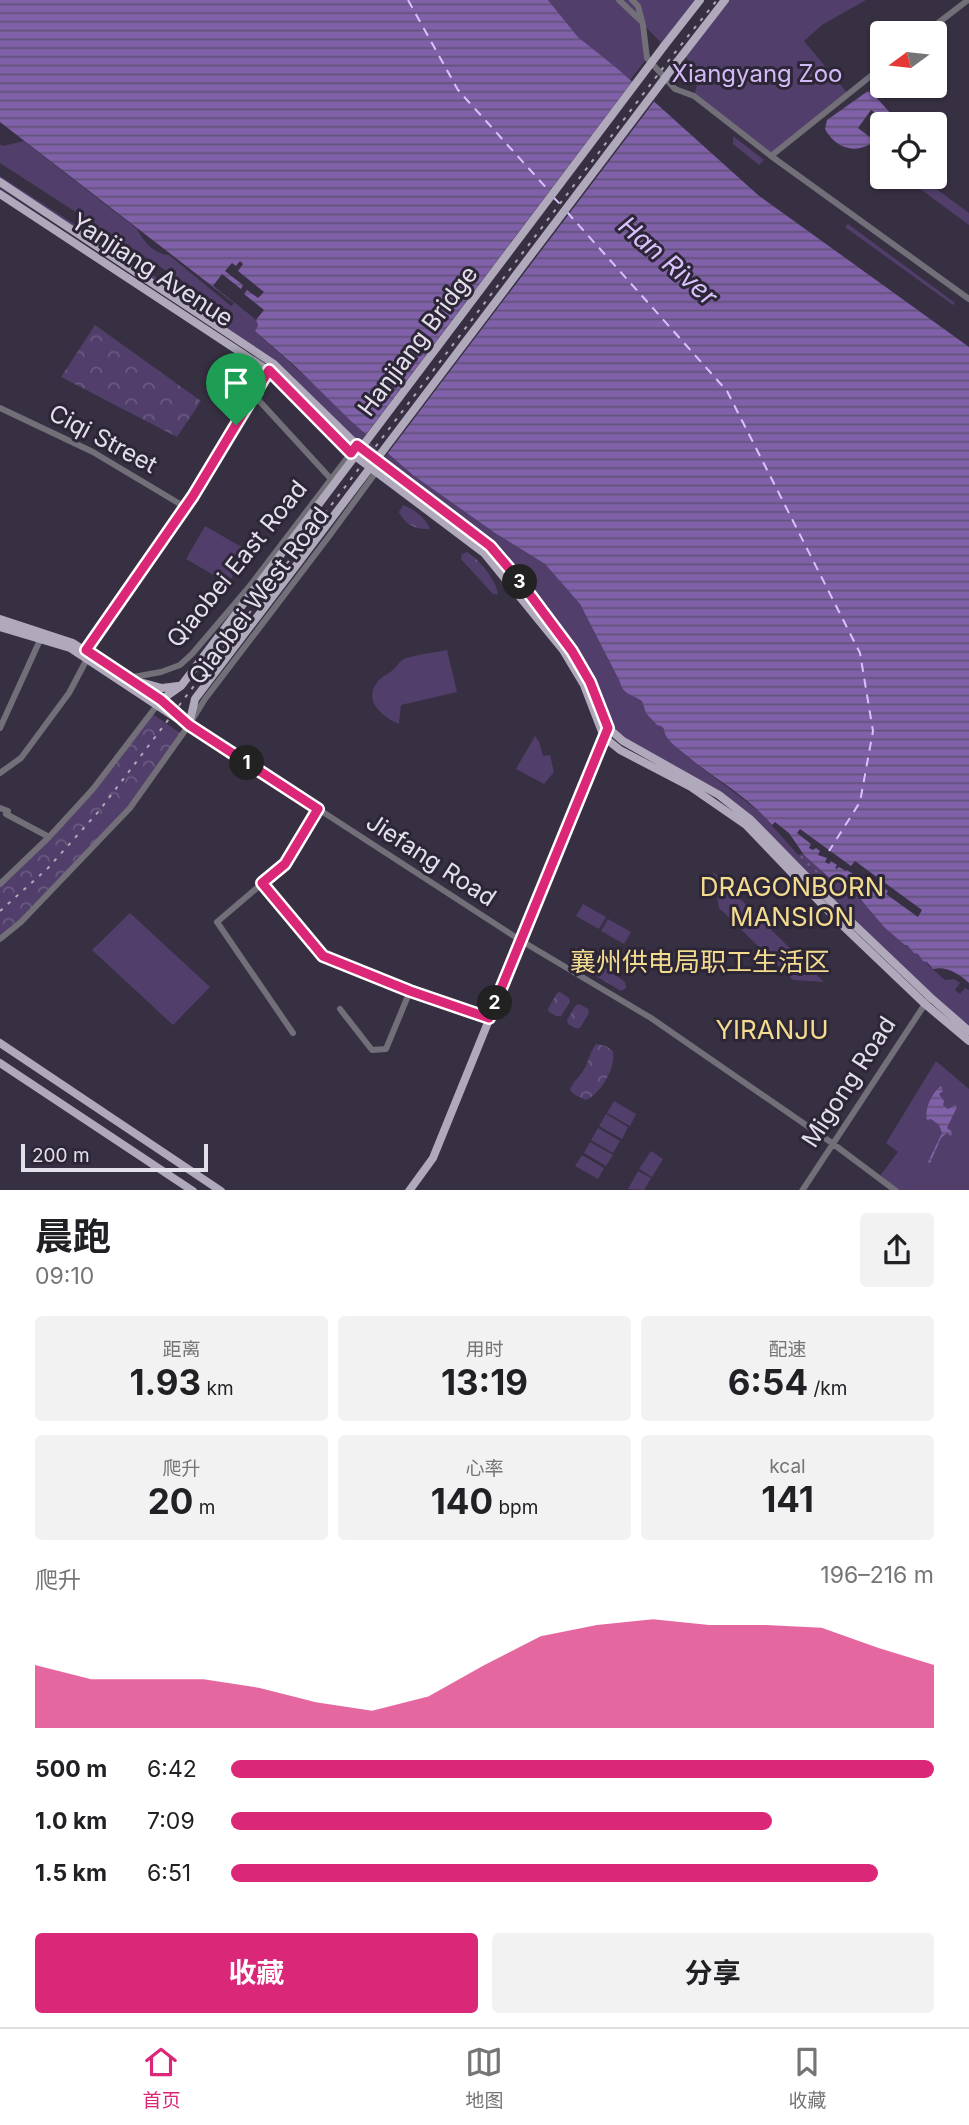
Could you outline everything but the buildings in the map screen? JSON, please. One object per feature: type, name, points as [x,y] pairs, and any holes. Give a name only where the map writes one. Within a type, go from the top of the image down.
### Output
[{"type":"main road","name":"Hanjiang Bridge","points":[[159,703],[181,686],[700,0]]},
{"type":"main road","name":"Hanjiang Bridge","points":[[189,725],[195,699],[725,0]]},
{"type":"main road","name":"Yanjiang Avenue","points":[[0,183],[274,364],[357,445],[490,546],[572,651],[590,682],[608,728]]},
{"type":"main road","name":"Yanjiang Avenue","points":[[0,194],[269,370],[351,453],[484,553],[563,650],[584,685],[604,737]]},
{"type":"main road","name":"Jiefang Road","points":[[0,619],[74,643],[86,655],[159,703]]},
{"type":"main road","name":"Jiefang Road","points":[[0,627],[86,655],[128,678],[189,725]]},
{"type":"main road","points":[[128,678],[162,688],[181,686]]},
{"type":"main road","points":[[181,686],[176,696],[176,708],[189,725]]},
{"type":"main road","points":[[410,1190],[433,1158],[608,728],[623,741],[719,796],[751,820],[969,1041]]},
{"type":"main road","points":[[604,737],[621,750],[691,787],[746,825],[839,922],[927,1000],[969,1031]]},
{"type":"main road","points":[[0,1043],[219,1190]]},
{"type":"main road","points":[[0,1063],[191,1190]]},
{"type":"street","points":[[619,0],[642,21]]},
{"type":"street","points":[[632,0],[638,6],[642,21],[647,58],[675,89],[694,96],[771,156],[969,299]]},
{"type":"street","points":[[941,21],[968,0]]},
{"type":"street","points":[[771,156],[870,77]]},
{"type":"street","points":[[0,773],[21,758],[69,693],[86,655],[186,507],[269,370]]},
{"type":"street","points":[[253,394],[331,479]]},
{"type":"street","name":"Ciqi Street","points":[[0,408],[93,452],[186,507]]},
{"type":"street","name":"Qiaobei East Road","points":[[128,678],[161,672],[180,664],[192,654],[248,587],[357,445]]},
{"type":"street","name":"Qiaobei West Road","points":[[0,939],[21,922],[130,808],[205,699],[382,464]]},
{"type":"street","points":[[0,728],[40,640]]},
{"type":"street","points":[[0,884],[49,837],[93,789],[159,703]]},
{"type":"street","name":"Jiefang Road","points":[[189,725],[520,940],[652,1018],[832,1143],[895,1190]]},
{"type":"street","points":[[0,808],[8,811],[6,814],[49,837]]},
{"type":"street","points":[[293,1033],[217,922],[285,864],[318,809]]},
{"type":"street","points":[[262,883],[323,956],[410,991],[489,1018]]},
{"type":"street","points":[[340,1009],[372,1050],[386,1049],[410,991]]},
{"type":"street","name":"Migong Road","points":[[803,1190],[927,1000]]},
{"type":"green space","points":[[548,0],[697,0],[664,46],[644,25],[647,58],[630,80],[578,37]]},
{"type":"green space","name":"Xiangyang Zoo","points":[[725,0],[866,0],[822,25],[804,41],[848,94],[771,156],[694,96],[701,70],[682,55]]},
{"type":"green space","points":[[733,136],[764,160],[759,165],[733,144]]},
{"type":"green space","points":[[24,141],[137,229],[154,250],[169,255],[231,306],[234,303],[256,320],[258,325],[255,331],[414,475],[495,533],[545,564],[580,604],[623,689],[642,701],[665,729],[666,736],[682,753],[760,812],[808,866],[844,895],[848,888],[875,914],[885,928],[945,980],[954,979],[960,983],[955,990],[960,994],[965,988],[969,990],[969,1031],[751,820],[608,728],[591,682],[490,546],[384,465],[274,364],[0,188],[0,176],[221,319],[227,310],[0,163],[0,144],[3,146]]},
{"type":"green space","points":[[920,189],[936,189],[969,213],[969,225]]},
{"type":"green space","points":[[848,224],[955,303],[953,305],[845,227]]},
{"type":"green space","points":[[95,325],[201,401],[177,437],[61,377]]},
{"type":"green space","points":[[403,505],[419,514],[430,529],[420,529],[408,523],[399,512]]},
{"type":"green space","points":[[205,526],[245,549],[231,573],[233,575],[229,584],[186,559]]},
{"type":"green space","points":[[467,552],[486,570],[498,594],[493,594],[461,559],[462,554]]},
{"type":"green space","points":[[447,650],[457,692],[401,705],[399,724],[377,708],[372,697],[376,684],[401,661]]},
{"type":"green space","points":[[151,713],[180,733],[131,806],[21,922],[0,939],[0,884],[93,789]]},
{"type":"green space","points":[[535,736],[543,756],[550,755],[554,772],[544,784],[516,769]]},
{"type":"green space","points":[[802,854],[833,880],[848,888],[844,895],[797,855]]},
{"type":"green space","points":[[713,872],[824,982],[793,980],[719,908]]},
{"type":"green space","points":[[583,904],[606,917],[599,929],[576,916]]},
{"type":"green space","points":[[130,913],[210,987],[173,1025],[92,950]]},
{"type":"green space","points":[[608,919],[631,932],[624,944],[601,931]]},
{"type":"green space","points":[[576,947],[625,982],[626,988],[621,991],[591,973],[579,971],[572,962],[570,952]]},
{"type":"green space","points":[[560,992],[569,998],[570,1002],[561,1016],[556,1016],[548,1009]]},
{"type":"green space","points":[[579,1004],[588,1009],[589,1013],[580,1028],[575,1028],[568,1024],[567,1020]]},
{"type":"green space","points":[[596,1044],[613,1051],[612,1065],[602,1086],[586,1100],[570,1090],[585,1068]]},
{"type":"green space","points":[[936,1061],[969,1089],[969,1190],[896,1190],[879,1177],[898,1152],[886,1143]]},
{"type":"green space","points":[[614,1101],[636,1114],[630,1126],[607,1113]]},
{"type":"green space","points":[[606,1114],[628,1127],[622,1139],[599,1126]]},
{"type":"green space","points":[[598,1128],[620,1141],[613,1153],[591,1140]]},
{"type":"green space","points":[[590,1142],[613,1155],[606,1166],[584,1153]]},
{"type":"green space","points":[[651,1151],[663,1159],[652,1177],[639,1169]]},
{"type":"green space","points":[[582,1155],[604,1168],[598,1179],[575,1166]]},
{"type":"green space","points":[[638,1171],[651,1178],[644,1190],[628,1189]]},
{"type":"water","name":"Han River","points":[[0,0],[548,0],[578,37],[619,70],[758,195],[969,347],[969,983],[952,972],[933,969],[923,961],[885,928],[856,894],[841,882],[832,880],[804,855],[789,833],[775,822],[772,825],[740,795],[673,744],[663,728],[646,713],[642,701],[623,689],[580,604],[545,564],[495,533],[413,475],[255,331],[258,325],[256,320],[0,122]]},
{"type":"water","points":[[868,91],[870,98],[877,98],[889,112],[871,110],[858,128],[870,137],[870,144],[854,149],[841,145],[830,136],[825,129],[827,120]]},
{"type":"water","points":[[941,1086],[943,1091],[939,1094],[944,1101],[943,1105],[948,1109],[955,1105],[957,1107],[947,1128],[952,1132],[951,1136],[947,1133],[941,1138],[930,1163],[928,1162],[942,1133],[939,1125],[931,1119],[927,1120],[927,1111],[932,1097]]},
{"type":"pier","points":[[634,79],[656,99],[385,457],[364,437]]},
{"type":"pier","points":[[240,261],[243,264],[238,271],[264,292],[258,298],[247,290],[244,294],[264,310],[256,320],[213,286],[222,274],[241,289],[243,285],[225,271],[232,263],[236,266]]},
{"type":"pier","points":[[800,829],[851,866],[855,861],[922,910],[918,917],[886,894],[888,891],[885,889],[881,894],[865,882],[856,894],[854,893],[863,881],[847,870],[835,868],[837,865],[831,861],[829,864],[825,862],[827,858],[818,855],[820,851],[816,848],[809,848],[811,844],[797,833]]},
{"type":"ferry route","points":[[408,0],[458,90],[550,192]]},
{"type":"ferry route","points":[[553,197],[564,208]]},
{"type":"ferry route","points":[[567,212],[727,391],[860,653],[873,731],[860,802],[829,851]]},
{"type":"railway","points":[[0,911],[48,868],[99,811],[717,0]]},
{"type":"district","name":"DRAGONBORN MANSION","points":[[792,902]]},
{"type":"district","name":"襄州供电局职工生活区","points":[[700,962]]},
{"type":"district","name":"YIRANJU","points":[[772,1030]]},
{"type":"route","points":[[269,370],[351,453],[357,445],[490,546],[572,651],[590,682],[608,728],[489,1018],[367,975],[323,956],[262,883],[285,864],[318,809],[189,725],[161,700],[86,650],[193,496],[236,425],[269,370]]}]
